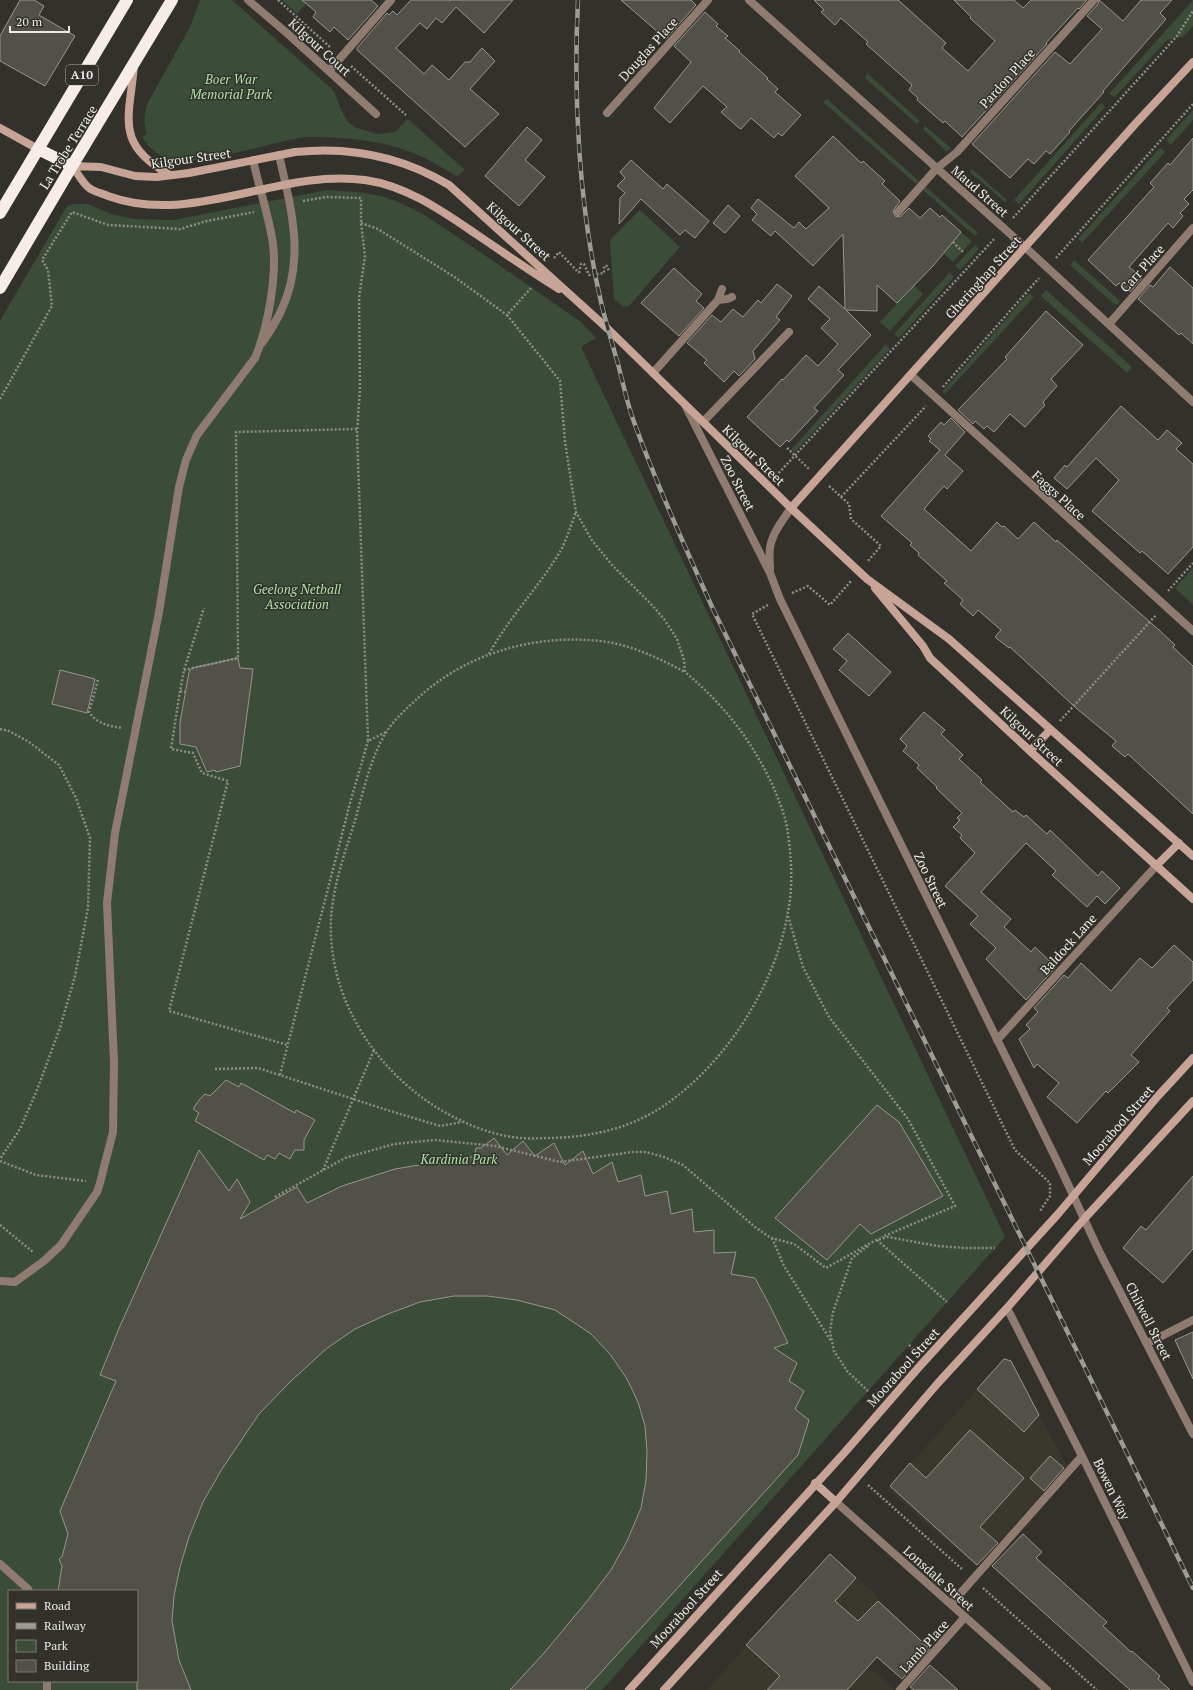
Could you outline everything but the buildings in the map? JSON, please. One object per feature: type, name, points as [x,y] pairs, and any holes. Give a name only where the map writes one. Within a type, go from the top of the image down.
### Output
[{"type":"highway","name":"La Trobe Terrace","points":[[0,213],[127,0]]},
{"type":"highway","name":"La Trobe Terrace","points":[[0,288],[172,0]]},
{"type":"highway","points":[[38,149],[72,166]]},
{"type":"street","name":"Kilgour Court","points":[[248,0],[376,114]]},
{"type":"street","points":[[329,71],[391,0]]},
{"type":"street","name":"Douglas Place","points":[[607,113],[708,0]]},
{"type":"street","name":"Maud Street","points":[[749,0],[936,169],[1004,228],[1192,399]]},
{"type":"street","name":"Pardon Place","points":[[898,212],[936,169],[957,152],[1094,0]]},
{"type":"street","name":"Gheringhap Street","points":[[791,508],[1026,248],[1137,122],[1193,62]]},
{"type":"street","points":[[134,65],[129,134],[134,145],[144,157],[171,176]]},
{"type":"street","points":[[0,128],[38,149]]},
{"type":"street","name":"Kilgour Street","points":[[72,166],[101,167],[135,176],[171,176],[312,150],[353,152],[391,158],[421,169],[455,189],[572,297],[608,328],[767,485],[867,579],[949,639],[1193,856]]},
{"type":"street","points":[[0,1281],[15,1282],[44,1261],[61,1245],[97,1192],[113,1132],[114,1062],[107,903],[115,833],[160,612],[179,487],[186,460],[191,446],[203,426],[252,363],[282,311],[289,289],[293,270],[295,238],[291,204],[279,155]]},
{"type":"street","points":[[254,160],[259,190],[271,231],[274,259],[271,295],[260,347]]},
{"type":"street","name":"Kilgour Street","points":[[72,166],[88,187],[113,197],[142,203],[173,204],[202,201],[286,184],[338,178],[379,183],[405,191],[443,212],[539,277],[572,297]]},
{"type":"street","name":"Carr Place","points":[[1108,324],[1193,228]]},
{"type":"street","points":[[653,373],[718,300],[722,289]]},
{"type":"street","points":[[718,300],[727,299],[732,296]]},
{"type":"street","points":[[703,422],[789,332]]},
{"type":"street","name":"Faggs Place","points":[[911,375],[1193,631]]},
{"type":"street","name":"Zoo Street","points":[[685,404],[770,573],[780,599],[1073,1196]]},
{"type":"street","name":"Zoo Street","points":[[770,573],[771,541],[791,508]]},
{"type":"street","name":"Kilgour Street","points":[[867,579],[923,646],[930,658],[1030,751],[1193,898]]},
{"type":"street","points":[[1030,751],[1050,730]]},
{"type":"street","points":[[1157,865],[1178,843]]},
{"type":"street","name":"Baldock Lane","points":[[997,1040],[1157,865]]},
{"type":"street","name":"Moorabool Street","points":[[629,1690],[1073,1196],[1158,1096],[1193,1058]]},
{"type":"street","points":[[664,1690],[836,1502],[938,1383],[1007,1308],[1084,1219],[1193,1101]]},
{"type":"street","name":"Chilwell Street","points":[[1073,1196],[1193,1434]]},
{"type":"street","name":"Bowen Way","points":[[1007,1308],[1082,1456],[1193,1682]]},
{"type":"street","points":[[1148,1343],[1193,1320]]},
{"type":"street","points":[[951,1604],[1082,1456]]},
{"type":"street","name":"Lonsdale Street","points":[[816,1483],[1047,1690]]},
{"type":"street","points":[[0,1564],[29,1590]]},
{"type":"street","name":"Lamb Place","points":[[900,1690],[965,1617]]},
{"type":"path","points":[[767,485],[1004,228],[1177,36],[1193,11]]},
{"type":"path","points":[[841,497],[934,397],[1193,104]]},
{"type":"path","points":[[0,399],[52,306],[48,270],[42,260],[72,212]]},
{"type":"path","points":[[361,223],[373,227],[397,240],[453,276],[506,315],[560,381],[565,442],[576,512],[591,539],[612,565],[664,619],[677,639],[684,660],[685,672]]},
{"type":"path","points":[[953,242],[964,253]]},
{"type":"path","points":[[554,258],[559,252],[579,273],[581,264],[584,264],[588,275],[604,273],[604,266],[607,266],[609,271]]},
{"type":"path","points":[[506,315],[531,288]]},
{"type":"path","points":[[280,1075],[350,803],[368,741],[357,429],[360,388],[359,331]]},
{"type":"path","points":[[184,670],[238,658],[236,432],[357,429]]},
{"type":"path","points":[[849,504],[851,520],[881,546]]},
{"type":"path","points":[[488,655],[499,636],[544,576],[562,549],[576,512]]},
{"type":"path","points":[[1050,730],[1069,712],[1162,603],[1193,563]]},
{"type":"path","points":[[808,586],[830,605]]},
{"type":"path","points":[[204,608],[184,670],[171,749],[193,753],[202,773],[228,781],[168,1011],[288,1045]]},
{"type":"path","points":[[752,614],[1014,1150],[1050,1183],[1050,1196],[1037,1214]]},
{"type":"path","points":[[566,640],[602,641],[632,649],[659,659],[685,672],[722,706],[740,727],[753,748],[779,799],[788,830],[791,858],[791,886],[788,916],[780,947],[769,973],[737,1032],[714,1062],[688,1088],[652,1112],[622,1126],[588,1136],[521,1138],[490,1132],[462,1122],[406,1085],[382,1062],[359,1027],[345,1002],[332,953],[331,920],[334,893],[375,755],[386,732],[405,709],[429,688],[454,671],[488,655],[504,649],[537,642],[566,640]]},
{"type":"path","points":[[98,680],[89,712],[93,717],[105,725],[136,731]]},
{"type":"path","points":[[180,691],[186,692]]},
{"type":"path","points":[[0,729],[9,731],[29,742],[59,765],[76,798],[90,838],[88,908],[75,976],[67,1006],[37,1090],[20,1128],[0,1160],[36,1175],[100,1183]]},
{"type":"path","points":[[368,741],[386,732]]},
{"type":"path","points":[[275,1197],[345,1158],[394,1144],[435,1140],[495,1146],[560,1162],[632,1152],[646,1152],[664,1157],[683,1165],[755,1227],[771,1238],[794,1244],[826,1268],[876,1240],[955,1206],[908,1119],[829,1017],[803,967],[788,916]]},
{"type":"path","points":[[323,1171],[374,1049]]},
{"type":"path","points":[[215,1070],[258,1068],[440,1126],[462,1122]]},
{"type":"path","points":[[0,1225],[44,1261]]},
{"type":"path","points":[[868,1391],[847,1371],[834,1351],[830,1331],[833,1312],[852,1258],[876,1240],[888,1237],[924,1244],[964,1248],[995,1248]]},
{"type":"path","points":[[771,1238],[784,1266],[832,1343]]},
{"type":"path","points":[[876,1240],[947,1302]]},
{"type":"path","points":[[908,1345],[918,1353]]},
{"type":"path","points":[[879,1495],[1097,1690]]},
{"type":"shaded area","points":[[1007,1356],[1067,1466],[976,1567],[888,1489]]},
{"type":"shaded area","points":[[830,1553],[880,1598],[841,1642],[894,1689],[707,1690]]},
{"type":"green space","name":"Boer War Memorial Park","points":[[200,0],[232,0],[334,91],[343,114],[349,123],[357,128],[377,134],[395,132],[408,119],[465,170],[457,176],[423,157],[399,148],[374,142],[336,138],[301,138],[209,158],[193,160],[170,159],[157,153],[142,137],[147,134],[144,119],[147,104],[190,27]]},
{"type":"green space","points":[[282,0],[309,0],[297,14]]},
{"type":"green space","points":[[1193,0],[1193,26],[1183,37],[1167,40],[1115,97],[1109,94]]},
{"type":"green space","points":[[867,73],[920,121],[917,124],[865,78]]},
{"type":"green space","points":[[827,99],[919,181],[916,184],[823,102]]},
{"type":"green space","points":[[1101,103],[1105,107],[1019,204],[1014,200]]},
{"type":"green space","points":[[1193,110],[1193,120],[1171,145],[1167,139]]},
{"type":"green space","points":[[925,126],[951,148],[947,152],[923,129]]},
{"type":"green space","points":[[1161,148],[1165,152],[1082,243],[1078,239]]},
{"type":"green space","points":[[972,169],[1007,200],[1005,202],[970,172]]},
{"type":"green space","points":[[926,187],[978,233],[975,236],[923,190]]},
{"type":"green space","name":"Kardinia Park","points":[[327,190],[358,192],[381,196],[396,201],[423,214],[581,322],[596,338],[581,347],[1005,1237],[602,1690],[0,1690],[0,321],[67,206],[73,204],[88,204],[111,214],[134,219],[173,220]]},
{"type":"green space","points":[[640,210],[680,247],[629,306],[624,307],[614,299],[610,240]]},
{"type":"green space","points":[[961,232],[972,241],[953,262],[943,253]]},
{"type":"green space","points":[[975,245],[979,249],[960,270],[955,266]]},
{"type":"green space","points":[[1074,260],[1120,301],[1117,305],[1070,265]]},
{"type":"green space","points":[[950,272],[954,277],[899,338],[894,334]]},
{"type":"green space","points":[[914,285],[923,294],[890,331],[880,322]]},
{"type":"green space","points":[[1046,290],[1131,366],[1127,373],[1041,296]]},
{"type":"green space","points":[[1029,293],[1034,297],[945,394],[943,393],[943,391]]},
{"type":"green space","points":[[886,344],[890,349],[795,452],[791,450]]},
{"type":"green space","points":[[1193,568],[1193,605],[1175,588]]},
{"type":"railway","points":[[578,0],[576,75],[577,113],[579,152],[587,228],[593,266],[603,310],[629,408],[643,446],[713,609],[1193,1588]]},
{"type":"park label","name":"Geelong Netball Association","points":[[297,596]]}]
